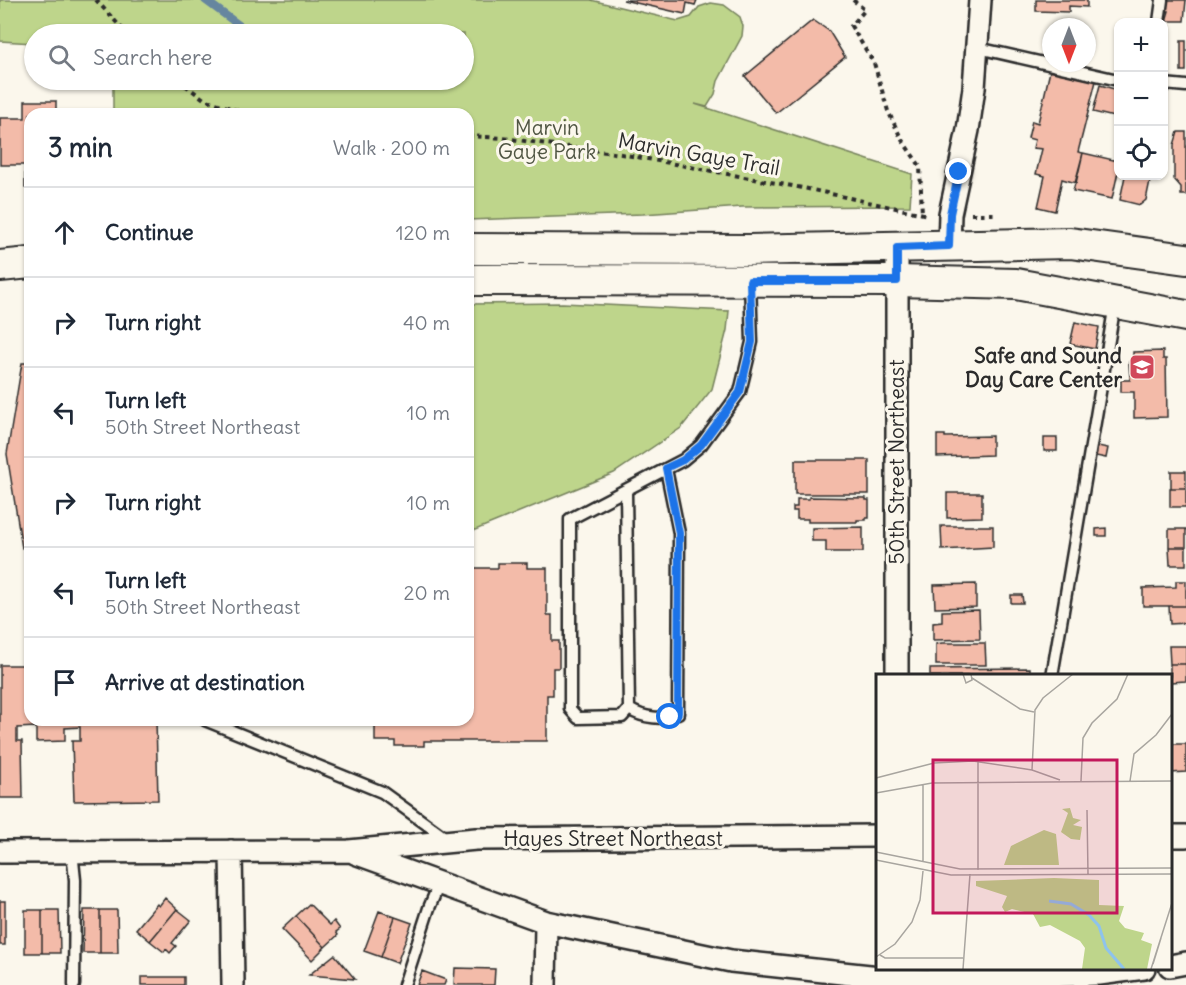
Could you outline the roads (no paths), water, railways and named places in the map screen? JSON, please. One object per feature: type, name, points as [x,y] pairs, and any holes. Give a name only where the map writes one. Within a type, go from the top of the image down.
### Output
[{"type":"main road","points":[[474,280],[750,265],[897,248],[949,246],[1070,243],[1186,259]]},
{"type":"main road","points":[[0,247],[24,246]]},
{"type":"main road","points":[[474,249],[750,265],[897,281],[1016,284],[1186,316]]},
{"type":"main road","points":[[0,266],[24,264]]},
{"type":"main road","points":[[0,283],[24,283]]},
{"type":"street","points":[[949,246],[950,214],[968,130],[978,48],[980,0]]},
{"type":"street","name":"50th Street Northeast","points":[[897,248],[897,674]]},
{"type":"street","name":"Hayes Street Northeast","points":[[0,852],[349,851],[488,838],[876,836]]},
{"type":"street","points":[[231,851],[233,985]]},
{"type":"street","name":"Hayes Street Northeast","points":[[349,851],[546,922],[731,961],[898,974],[931,980],[1099,974],[1135,970]]},
{"type":"street","points":[[545,985],[546,922]]},
{"type":"street","points":[[1171,966],[1186,963]]},
{"type":"lane","points":[[1159,18],[1162,0]]},
{"type":"lane","points":[[978,48],[1114,79]]},
{"type":"lane","points":[[1168,84],[1186,86]]},
{"type":"lane","points":[[626,491],[629,709],[622,717],[578,718],[570,709],[570,519],[683,460],[701,445],[740,392],[752,342],[750,265]]},
{"type":"lane","points":[[1052,674],[1115,303]]},
{"type":"lane","points":[[629,709],[640,716],[670,717],[678,713],[679,533],[666,468]]},
{"type":"lane","points":[[220,726],[382,792],[450,841]]},
{"type":"lane","points":[[72,851],[75,880],[74,985]]},
{"type":"lane","points":[[404,985],[439,884]]},
{"type":"waterway","points":[[205,0],[237,24]]},
{"type":"place","name":"Safe and Sound Day Care Center","points":[[1142,367]]},
{"type":"park label","name":"Marvin Gaye Park","points":[[547,139]]}]
